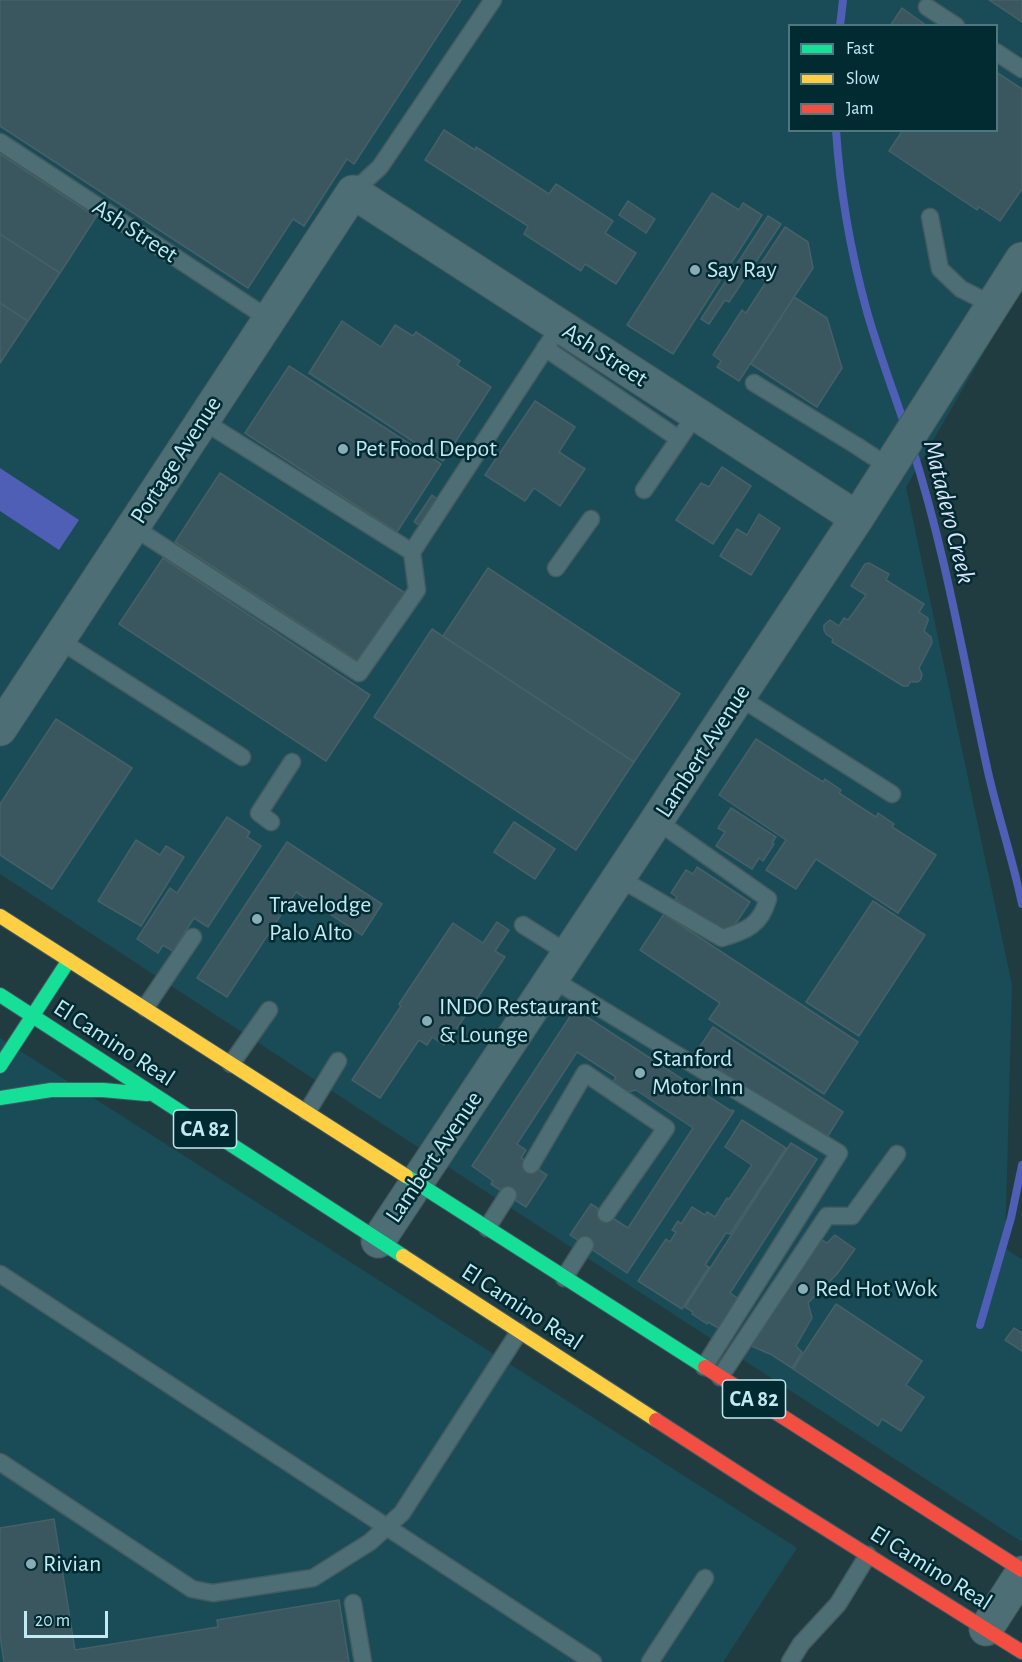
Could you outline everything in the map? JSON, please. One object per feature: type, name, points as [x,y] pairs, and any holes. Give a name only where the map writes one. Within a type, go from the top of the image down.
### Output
[{"type":"main road","name":"El Camino Real","points":[[0,916],[1022,1572]]},
{"type":"main road","points":[[0,1066],[69,960]]},
{"type":"main road","name":"El Camino Real","points":[[0,995],[764,1490],[1022,1652]]},
{"type":"main road","points":[[0,1098],[51,1090],[103,1090],[153,1095]]},
{"type":"street","name":"Portage Avenue","points":[[0,729],[353,192]]},
{"type":"street","name":"Ash Street","points":[[353,192],[552,337],[687,427],[856,518]]},
{"type":"street","name":"Lambert Avenue","points":[[378,1241],[739,697],[1022,259]]},
{"type":"street","points":[[986,1629],[1022,1572]]},
{"type":"lane","points":[[353,192],[380,167],[493,0]]},
{"type":"lane","points":[[927,6],[953,24]]},
{"type":"lane","points":[[998,53],[1022,69]]},
{"type":"lane","name":"Ash Street","points":[[0,142],[269,319]]},
{"type":"lane","points":[[930,217],[940,269],[961,289],[993,305]]},
{"type":"lane","points":[[133,527],[359,673],[417,590],[412,552],[552,337]]},
{"type":"lane","points":[[754,383],[857,446],[891,463]]},
{"type":"lane","points":[[203,421],[412,552]]},
{"type":"lane","points":[[644,490],[687,427]]},
{"type":"lane","points":[[556,568],[591,519]]},
{"type":"lane","points":[[59,640],[242,756]]},
{"type":"lane","points":[[739,697],[892,794]]},
{"type":"lane","points":[[271,822],[259,813],[292,762]]},
{"type":"lane","points":[[619,878],[722,938],[750,928],[765,908],[768,899],[657,821]]},
{"type":"lane","points":[[523,925],[560,966],[839,1153],[704,1367]]},
{"type":"lane","points":[[145,1008],[193,937]]},
{"type":"lane","points":[[231,1064],[268,1010]]},
{"type":"lane","points":[[307,1113],[338,1061]]},
{"type":"lane","points":[[531,1165],[585,1073],[666,1128],[606,1214]]},
{"type":"lane","points":[[720,1377],[827,1216],[852,1216],[897,1154]]},
{"type":"lane","points":[[487,1228],[508,1195]]},
{"type":"lane","points":[[564,1278],[585,1245]]},
{"type":"lane","points":[[0,1274],[593,1662]]},
{"type":"lane","points":[[0,1462],[192,1588],[213,1593],[313,1578],[370,1542],[402,1513],[519,1332]]},
{"type":"lane","points":[[790,1662],[801,1644],[838,1604],[868,1555]]},
{"type":"lane","points":[[650,1662],[705,1578]]},
{"type":"lane","points":[[353,1603],[363,1662]]},
{"type":"shaded area","points":[[0,0],[1022,0],[1022,287],[906,487],[1012,985],[1005,1248],[1022,1260],[1022,1542],[0,874]]},
{"type":"shaded area","points":[[0,1038],[797,1548],[723,1662],[0,1662]]},
{"type":"water","points":[[0,468],[79,520],[59,550],[0,511]]},
{"type":"building","points":[[0,0],[461,0],[354,164],[347,159],[304,226],[293,219],[248,288],[0,126]]},
{"type":"building","points":[[989,0],[1022,0],[1022,22]]},
{"type":"building","points":[[902,8],[924,24],[891,24]]},
{"type":"building","points":[[998,73],[1022,89],[1022,189],[1000,221],[979,207],[977,210],[889,151],[902,132],[998,132]]},
{"type":"building","points":[[444,130],[475,150],[476,147],[549,194],[556,184],[613,221],[605,233],[636,253],[616,284],[585,264],[581,271],[524,234],[528,226],[425,160]]},
{"type":"building","points":[[0,154],[96,217],[60,273],[0,234]]},
{"type":"building","name":"Say Ray","points":[[712,193],[739,210],[743,203],[762,215],[673,354],[627,325]]},
{"type":"building","points":[[628,201],[655,219],[646,233],[619,215]]},
{"type":"building","points":[[768,216],[781,224],[729,302],[725,300],[709,324],[701,319]]},
{"type":"building","points":[[785,227],[808,242],[813,268],[739,381],[717,367],[721,361],[713,355],[742,310],[746,313],[766,282],[754,274]]},
{"type":"building","points":[[0,234],[60,273],[28,321],[0,303]]},
{"type":"building","points":[[794,297],[827,318],[842,368],[817,407],[751,364]]},
{"type":"building","points":[[0,303],[28,321],[0,363]]},
{"type":"building","points":[[342,321],[381,347],[395,325],[413,336],[416,332],[460,361],[457,365],[491,387],[443,461],[309,373]]},
{"type":"building","name":"Pet Food Depot","points":[[289,366],[441,464],[397,532],[245,433]]},
{"type":"building","points":[[535,401],[575,427],[559,452],[585,469],[560,506],[534,488],[525,501],[485,475]]},
{"type":"building","points":[[722,467],[751,486],[713,544],[676,520],[701,483],[709,487]]},
{"type":"building","points":[[220,473],[405,593],[359,662],[175,542]]},
{"type":"building","points":[[432,495],[441,502],[423,528],[414,522]]},
{"type":"building","points":[[759,514],[780,528],[751,575],[720,556],[737,529],[747,535]]},
{"type":"building","points":[[163,558],[370,695],[326,761],[119,624]]},
{"type":"building","points":[[869,563],[889,574],[886,580],[924,604],[919,612],[928,618],[924,631],[931,637],[932,643],[919,668],[922,674],[921,679],[918,682],[910,682],[908,686],[903,686],[832,642],[833,639],[824,630],[824,625],[830,620],[839,626],[844,618],[848,620],[866,595],[851,586],[865,564]]},
{"type":"building","points":[[488,568],[680,694],[634,762],[443,636]]},
{"type":"building","points":[[432,629],[634,762],[576,850],[374,717]]},
{"type":"building","points":[[56,719],[132,768],[52,889],[0,855],[0,804]]},
{"type":"building","points":[[756,739],[823,782],[825,779],[841,790],[839,793],[876,817],[878,813],[894,824],[892,827],[936,855],[898,913],[816,859],[796,889],[766,870],[786,840],[719,795]]},
{"type":"building","points":[[731,808],[776,837],[763,861],[759,858],[752,869],[716,846],[725,832],[718,828]]},
{"type":"building","points":[[227,817],[250,832],[247,837],[261,846],[208,927],[194,918],[173,951],[163,945],[158,953],[137,939],[170,888],[177,893]]},
{"type":"building","points":[[514,822],[555,849],[535,879],[494,852]]},
{"type":"building","points":[[136,840],[160,855],[166,846],[184,857],[141,926],[98,901]]},
{"type":"building","name":"Travelodge Palo Alto","points":[[287,842],[382,904],[362,935],[296,892],[227,997],[197,978]]},
{"type":"building","points":[[697,867],[750,902],[728,935],[675,900],[677,897],[671,893],[686,870],[693,874]]},
{"type":"building","points":[[873,901],[925,935],[859,1036],[806,1002]]},
{"type":"building","points":[[664,914],[858,1042],[824,1094],[709,1019],[720,1003],[640,950]]},
{"type":"building","name":"INDO Restaurant & Lounge","points":[[497,922],[509,930],[495,951],[505,957],[444,1045],[432,1037],[427,1045],[419,1040],[380,1098],[352,1080],[453,923],[483,943]]},
{"type":"building","points":[[575,1009],[734,1111],[627,1273],[570,1235],[591,1204],[628,1228],[693,1128],[636,1090],[619,1094],[609,1088],[616,1077],[577,1052],[517,1144],[526,1150],[521,1158],[547,1175],[526,1207],[491,1184],[493,1181],[472,1166]]},
{"type":"building","points":[[713,1027],[843,1112],[826,1139],[695,1054]]},
{"type":"building","points":[[742,1120],[786,1148],[730,1234],[726,1233],[705,1265],[709,1267],[682,1309],[638,1281],[666,1239],[670,1242],[676,1232],[672,1230],[678,1221],[681,1224],[692,1207],[705,1215],[707,1212],[715,1217],[752,1165],[725,1147]]},
{"type":"building","points":[[791,1143],[817,1159],[730,1293],[739,1299],[720,1329],[708,1322],[707,1324],[685,1307]]},
{"type":"building","name":"Red Hot Wok","points":[[835,1235],[855,1249],[837,1274],[808,1303],[812,1318],[796,1346],[802,1352],[792,1368],[772,1355],[747,1344],[818,1237],[827,1243]]},
{"type":"building","points":[[836,1304],[922,1361],[906,1385],[924,1397],[901,1431],[882,1419],[878,1426],[793,1369]]},
{"type":"building","points":[[1014,1328],[1022,1333],[1022,1351],[1005,1340]]},
{"type":"building","name":"Rivian","points":[[54,1519],[75,1650],[218,1627],[217,1620],[339,1600],[349,1662],[4,1662],[0,1636],[0,1528]]},
{"type":"waterway","name":"Matadero Creek","points":[[840,24],[843,0]]},
{"type":"waterway","name":"Matadero Creek","points":[[836,132],[846,220],[860,286],[870,323],[905,426]]},
{"type":"waterway","name":"Matadero Creek","points":[[912,447],[945,568],[988,772],[1022,904]]},
{"type":"waterway","name":"Matadero Creek","points":[[980,1325],[1011,1218],[1022,1165]]},
{"type":"traffic: fast","points":[[0,1066],[69,960]]},
{"type":"traffic: fast","points":[[0,995],[403,1256]]},
{"type":"traffic: fast","points":[[0,1098],[51,1090],[103,1090],[147,1094]]},
{"type":"traffic: fast","points":[[406,1176],[705,1367]]},
{"type":"traffic: slow","points":[[0,916],[406,1176]]},
{"type":"traffic: slow","points":[[403,1256],[656,1420]]},
{"type":"traffic: jam","points":[[705,1367],[1022,1570]]},
{"type":"traffic: jam","points":[[656,1420],[1022,1652]]},
{"type":"place","name":"Say Ray","points":[[695,270]]},
{"type":"place","name":"Pet Food Depot","points":[[343,449]]},
{"type":"place","name":"Travelodge Palo Alto","points":[[257,919]]},
{"type":"place","name":"INDO Restaurant & Lounge","points":[[427,1021]]},
{"type":"place","name":"Stanford Motor Inn","points":[[640,1073]]},
{"type":"place","name":"Red Hot Wok","points":[[803,1289]]},
{"type":"place","name":"Rivian","points":[[31,1564]]}]
